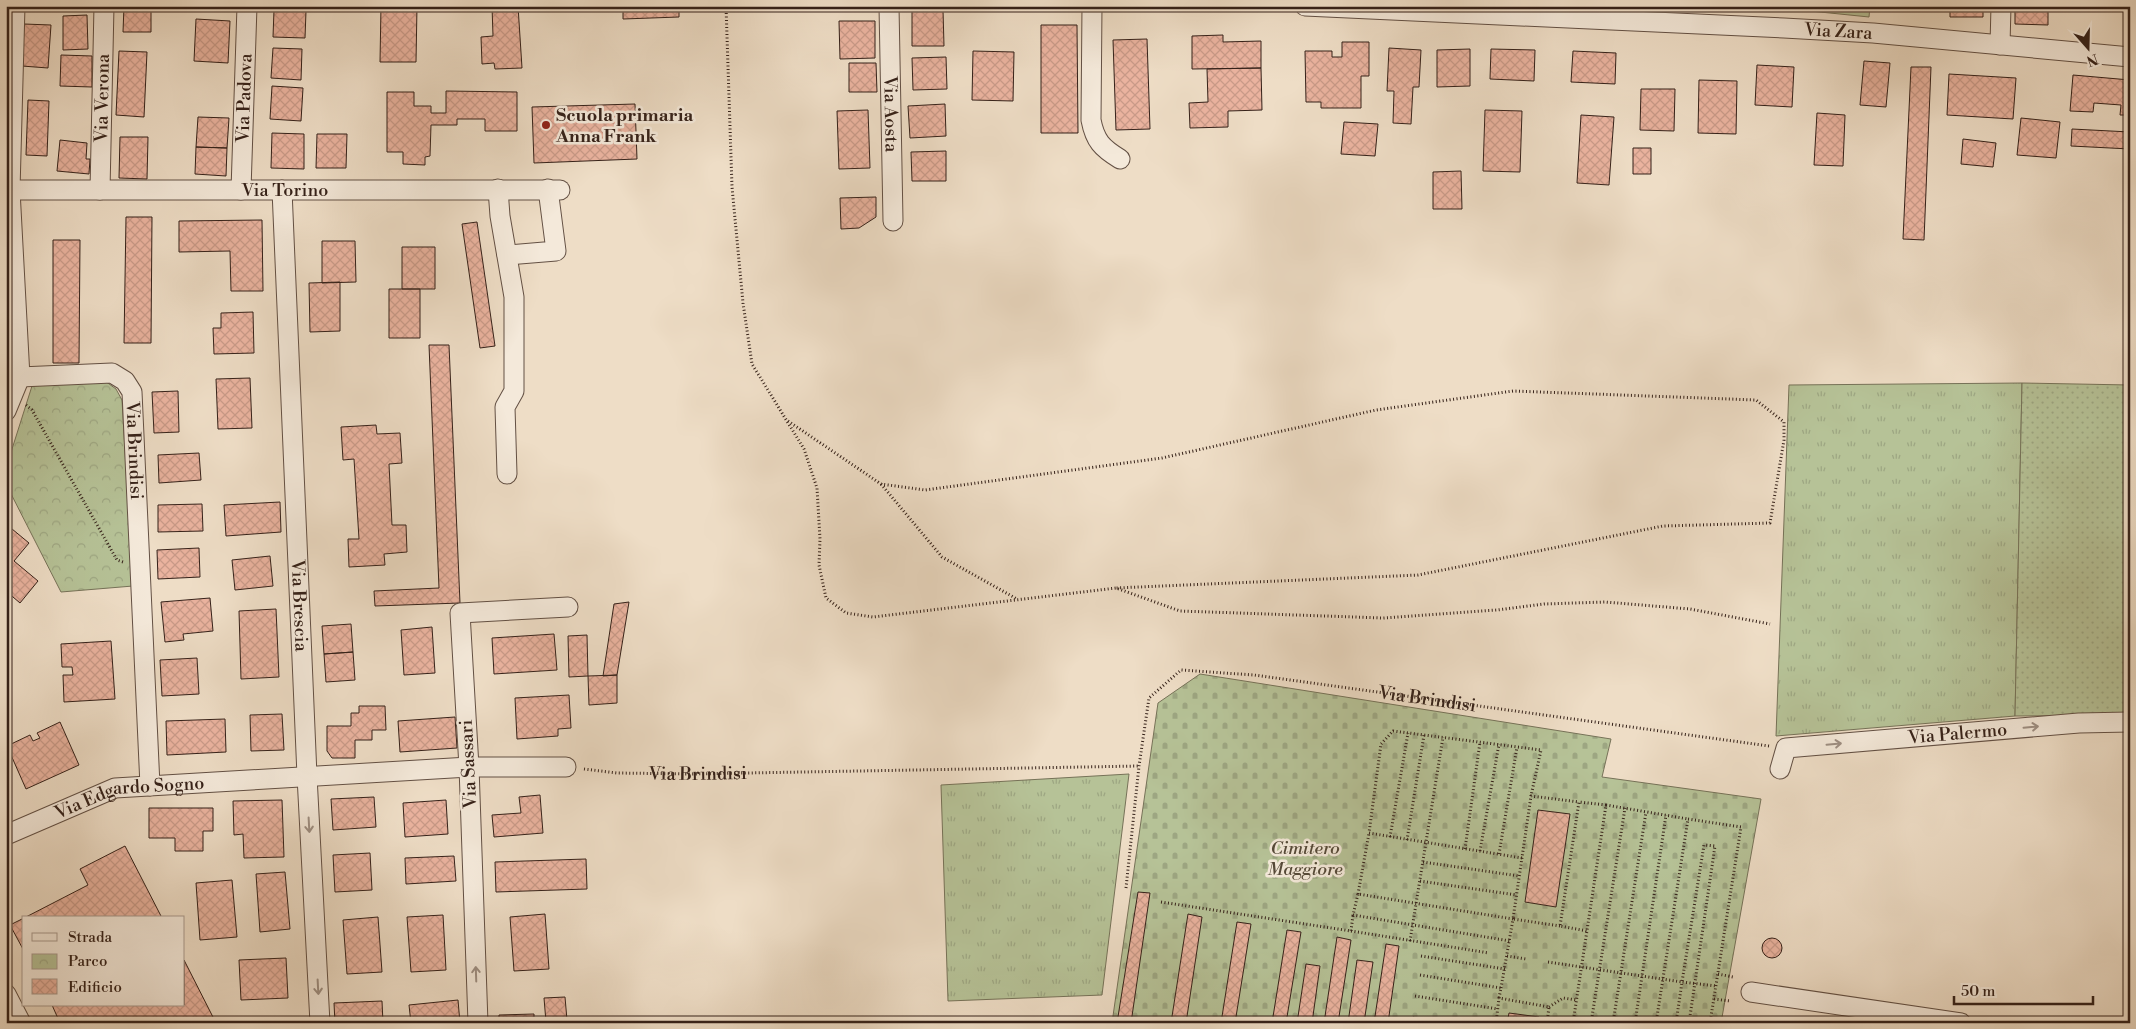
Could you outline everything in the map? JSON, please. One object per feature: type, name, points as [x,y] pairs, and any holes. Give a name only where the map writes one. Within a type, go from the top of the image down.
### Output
[{"type":"street","points":[[10,403],[20,377],[9,215],[15,6]]},
{"type":"street","name":"Via Verona","points":[[100,190],[104,6]]},
{"type":"street","name":"Via Padova","points":[[242,190],[247,6]]},
{"type":"street","name":"Via Aosta","points":[[889,6],[893,221]]},
{"type":"street","points":[[1092,6],[1091,120],[1093,132],[1102,148],[1120,158]]},
{"type":"street","name":"Via Zara","points":[[1305,6],[1513,10],[1873,33],[2000,46],[2130,56]]},
{"type":"street","points":[[2000,46],[2002,6]]},
{"type":"street","points":[[498,189],[500,216],[514,298],[514,391],[505,407],[507,474]]},
{"type":"street","name":"Via Torino","points":[[10,190],[554,190],[556,251],[507,255]]},
{"type":"street","name":"Via Brescia","points":[[282,190],[307,776],[320,1023]]},
{"type":"street","name":"Via Brindisi","points":[[20,377],[112,373],[126,381],[132,392],[150,786]]},
{"type":"street","name":"Via Sassari","points":[[478,1023],[469,767],[460,613],[568,607]]},
{"type":"street","name":"Via Palermo","points":[[1786,748],[2078,723],[2130,722]]},
{"type":"street","points":[[1780,769],[1786,748]]},
{"type":"street","points":[[307,776],[469,767],[566,767]]},
{"type":"street","name":"Via Edgardo Sogno","points":[[6,835],[114,788],[307,776]]},
{"type":"street","points":[[1751,992],[1961,1023]]},
{"type":"street","points":[[6,994],[21,1023]]},
{"type":"path","points":[[726,6],[732,187],[743,303],[752,364],[804,449],[817,488],[820,539],[819,565],[826,598],[846,613],[873,617],[1116,588],[1418,575],[1662,526],[1770,523],[1784,440],[1784,422],[1756,400],[1512,391],[1376,410],[1162,458],[925,490],[881,484]]},
{"type":"path","points":[[10,403],[32,410],[117,560],[140,567]]},
{"type":"path","points":[[788,422],[881,484],[942,557],[1017,600]]},
{"type":"path","points":[[1116,588],[1180,610],[1383,618],[1497,610],[1544,604],[1605,602],[1690,609],[1770,624]]},
{"type":"path","name":"Via Brindisi","points":[[1126,888],[1138,766],[1149,698],[1181,670],[1264,676],[1786,748]]},
{"type":"path","points":[[1351,931],[1369,834],[1380,744],[1393,731],[1541,750],[1531,796],[1496,1023]]},
{"type":"path","points":[[1390,837],[1408,733]]},
{"type":"path","points":[[1407,840],[1424,735]]},
{"type":"path","points":[[1410,941],[1443,737]]},
{"type":"path","points":[[1465,849],[1480,742]]},
{"type":"path","points":[[1480,851],[1499,744]]},
{"type":"path","points":[[1499,854],[1517,746]]},
{"type":"path","name":"Via Brindisi","points":[[566,767],[617,773],[690,774],[1138,766]]},
{"type":"path","points":[[1531,796],[1606,804],[1741,827],[1710,1023]]},
{"type":"path","points":[[1560,926],[1579,802]]},
{"type":"path","points":[[1573,1023],[1606,804]]},
{"type":"path","points":[[1591,1023],[1625,808]]},
{"type":"path","points":[[1613,1023],[1646,812]]},
{"type":"path","points":[[1635,1023],[1666,815]]},
{"type":"path","points":[[1656,1023],[1688,819]]},
{"type":"path","points":[[1369,834],[1522,858]]},
{"type":"path","points":[[1676,1023],[1704,844],[1715,846],[1689,1023]]},
{"type":"path","points":[[1423,862],[1520,876]]},
{"type":"path","points":[[1420,881],[1517,895]]},
{"type":"path","points":[[1358,894],[1587,931]]},
{"type":"path","points":[[1161,902],[1489,953]]},
{"type":"path","points":[[1353,915],[1510,941]]},
{"type":"path","points":[[1421,956],[1505,969]]},
{"type":"path","points":[[1507,956],[1526,959]]},
{"type":"path","points":[[1548,962],[1716,986]]},
{"type":"path","points":[[1718,974],[1733,977]]},
{"type":"path","points":[[1420,975],[1501,988]]},
{"type":"path","points":[[1415,996],[1498,1009]]},
{"type":"path","points":[[1500,998],[1549,1007],[1563,998],[1577,1000]]},
{"type":"path","points":[[1714,999],[1730,1001]]},
{"type":"path","points":[[1547,1023],[1549,1007]]},
{"type":"path","points":[[1413,1018],[1437,1023]]},
{"type":"green space","points":[[1781,6],[1870,6],[1869,17],[1781,8]]},
{"type":"green space","points":[[105,381],[116,389],[122,400],[133,586],[61,592],[6,484],[6,468],[32,386]]},
{"type":"green space","points":[[2022,383],[2015,716],[1776,736],[1789,385]]},
{"type":"green space","points":[[2022,383],[2130,385],[2130,715],[2015,716]]},
{"type":"green space","name":"Cimitero Maggiore","points":[[1200,674],[1611,739],[1602,777],[1761,799],[1721,1023],[1112,1023],[1158,703]]},
{"type":"green space","points":[[1129,774],[1102,995],[948,1001],[941,785]]},
{"type":"building","points":[[124,6],[151,6],[151,32],[123,32]]},
{"type":"building","points":[[381,6],[417,6],[416,62],[380,62]]},
{"type":"building","points":[[492,6],[518,6],[522,68],[495,69],[494,63],[482,64],[481,37],[493,36]]},
{"type":"building","points":[[623,6],[679,6],[679,17],[623,19]]},
{"type":"building","points":[[1950,6],[1983,6],[1983,17],[1950,17]]},
{"type":"building","points":[[2015,6],[2048,6],[2048,25],[2015,24]]},
{"type":"building","points":[[2129,6],[2130,38],[2128,38]]},
{"type":"building","points":[[274,10],[306,11],[305,38],[273,37]]},
{"type":"building","points":[[912,10],[943,10],[944,46],[912,46]]},
{"type":"building","points":[[87,15],[88,49],[63,50],[63,16]]},
{"type":"building","points":[[196,19],[230,21],[228,63],[194,61]]},
{"type":"building","points":[[839,21],[875,21],[875,58],[840,59]]},
{"type":"building","points":[[24,24],[51,25],[48,68],[22,66]]},
{"type":"building","points":[[1041,25],[1077,25],[1078,133],[1041,133]]},
{"type":"building","points":[[1223,35],[1223,42],[1261,41],[1261,68],[1192,69],[1192,36]]},
{"type":"building","points":[[1147,39],[1150,129],[1116,130],[1113,40]]},
{"type":"building","points":[[1342,42],[1369,42],[1369,76],[1361,76],[1361,108],[1321,108],[1321,102],[1306,102],[1305,51],[1332,51],[1332,57],[1342,57]]},
{"type":"building","points":[[273,48],[302,49],[301,80],[271,78]]},
{"type":"building","points":[[1389,48],[1421,50],[1419,87],[1413,87],[1411,124],[1393,123],[1394,91],[1387,91]]},
{"type":"building","points":[[1470,49],[1470,86],[1437,87],[1437,50]]},
{"type":"building","points":[[1491,49],[1535,50],[1534,81],[1490,79]]},
{"type":"building","points":[[119,51],[147,52],[144,117],[116,115]]},
{"type":"building","points":[[973,51],[1014,52],[1013,101],[972,100]]},
{"type":"building","points":[[1573,51],[1616,53],[1615,84],[1571,82]]},
{"type":"building","points":[[61,55],[92,56],[92,87],[60,86]]},
{"type":"building","points":[[946,57],[947,89],[913,90],[912,58]]},
{"type":"building","points":[[1864,61],[1890,63],[1886,107],[1860,105]]},
{"type":"building","points":[[849,63],[876,63],[877,92],[849,92]]},
{"type":"building","points":[[1757,65],[1794,67],[1792,107],[1755,105]]},
{"type":"building","points":[[1911,67],[1931,67],[1924,240],[1903,239]]},
{"type":"building","points":[[1261,68],[1262,110],[1228,111],[1228,127],[1190,128],[1189,103],[1208,102],[1207,69]]},
{"type":"building","points":[[1949,74],[2016,78],[2013,119],[1947,115]]},
{"type":"building","points":[[2073,75],[2130,80],[2130,115],[2120,115],[2121,105],[2094,103],[2093,112],[2070,111]]},
{"type":"building","points":[[1699,80],[1737,81],[1736,134],[1698,133]]},
{"type":"building","points":[[272,86],[303,88],[301,121],[270,119]]},
{"type":"building","points":[[1641,89],[1675,89],[1674,131],[1640,130]]},
{"type":"building","points":[[446,91],[517,92],[517,131],[485,131],[485,119],[457,119],[457,125],[431,125],[430,156],[425,157],[425,165],[403,164],[403,152],[387,152],[387,92],[414,92],[414,106],[431,106],[431,113],[446,113]]},
{"type":"building","points":[[28,100],[49,101],[47,156],[26,155]]},
{"type":"building","points":[[635,104],[637,159],[534,163],[532,107]]},
{"type":"building","points":[[945,104],[946,136],[910,138],[908,106]]},
{"type":"building","points":[[868,110],[870,168],[839,169],[837,111]]},
{"type":"building","points":[[1485,110],[1522,111],[1520,172],[1483,171]]},
{"type":"building","points":[[1817,113],[1845,115],[1843,166],[1814,165]]},
{"type":"building","points":[[1581,115],[1614,117],[1609,185],[1577,183]]},
{"type":"building","points":[[198,117],[229,118],[227,148],[196,147]]},
{"type":"building","points":[[2021,118],[2060,122],[2056,158],[2017,155]]},
{"type":"building","points":[[1344,122],[1378,124],[1375,156],[1341,154]]},
{"type":"building","points":[[2072,129],[2130,132],[2130,149],[2071,146]]},
{"type":"building","points":[[272,133],[304,134],[304,169],[271,168]]},
{"type":"building","points":[[317,134],[347,134],[346,168],[316,168]]},
{"type":"building","points":[[120,137],[148,137],[147,179],[119,178]]},
{"type":"building","points":[[1963,139],[1996,143],[1993,167],[1961,164]]},
{"type":"building","points":[[60,140],[87,143],[86,159],[90,159],[89,174],[57,171]]},
{"type":"building","points":[[196,147],[227,148],[226,176],[195,174]]},
{"type":"building","points":[[1633,148],[1651,148],[1651,174],[1633,174]]},
{"type":"building","points":[[946,151],[946,181],[912,181],[911,152]]},
{"type":"building","points":[[1461,171],[1462,209],[1433,209],[1433,172]]},
{"type":"building","points":[[876,197],[876,217],[859,228],[841,229],[840,198]]},
{"type":"building","points":[[126,217],[152,217],[151,343],[124,343]]},
{"type":"building","points":[[262,220],[263,291],[231,291],[230,251],[179,252],[179,221]]},
{"type":"building","points":[[477,222],[495,346],[480,348],[462,224]]},
{"type":"building","points":[[53,240],[80,240],[79,363],[53,363]]},
{"type":"building","points":[[322,241],[355,241],[356,282],[322,283]]},
{"type":"building","points":[[402,247],[435,247],[435,289],[402,289]]},
{"type":"building","points":[[340,282],[340,331],[310,332],[309,283]]},
{"type":"building","points":[[389,289],[420,289],[420,338],[389,338]]},
{"type":"building","points":[[253,312],[254,353],[214,354],[213,328],[221,328],[221,313]]},
{"type":"building","points":[[429,345],[449,345],[460,603],[375,606],[374,591],[439,588]]},
{"type":"building","points":[[250,378],[252,428],[218,429],[216,379]]},
{"type":"building","points":[[178,391],[179,432],[154,433],[152,392]]},
{"type":"building","points":[[376,425],[377,434],[400,433],[402,463],[389,464],[392,525],[406,525],[407,552],[384,554],[385,565],[349,567],[348,539],[359,539],[354,459],[343,460],[341,427]]},
{"type":"building","points":[[199,453],[201,480],[159,483],[158,455]]},
{"type":"building","points":[[280,502],[281,532],[226,536],[224,505]]},
{"type":"building","points":[[202,504],[203,531],[158,532],[158,505]]},
{"type":"building","points":[[6,524],[29,543],[14,561],[38,581],[20,603],[6,591]]},
{"type":"building","points":[[199,548],[200,577],[158,579],[157,550]]},
{"type":"building","points":[[270,556],[273,586],[235,590],[232,560]]},
{"type":"building","points":[[210,598],[213,631],[183,634],[184,640],[165,642],[161,602]]},
{"type":"building","points":[[629,602],[617,675],[603,676],[614,604]]},
{"type":"building","points":[[276,609],[279,677],[241,679],[239,611]]},
{"type":"building","points":[[351,624],[353,652],[324,654],[322,626]]},
{"type":"building","points":[[432,627],[435,673],[404,675],[401,630]]},
{"type":"building","points":[[554,634],[557,670],[494,674],[492,638]]},
{"type":"building","points":[[587,635],[588,676],[569,677],[568,636]]},
{"type":"building","points":[[111,641],[115,699],[64,702],[63,675],[73,675],[72,667],[62,667],[61,644]]},
{"type":"building","points":[[353,652],[355,680],[326,682],[324,654]]},
{"type":"building","points":[[197,658],[199,694],[162,696],[160,660]]},
{"type":"building","points":[[617,675],[617,703],[589,705],[588,676]]},
{"type":"building","points":[[569,695],[571,728],[558,729],[558,736],[517,739],[515,698]]},
{"type":"building","points":[[359,706],[385,706],[386,730],[372,730],[372,740],[355,740],[355,758],[332,758],[327,751],[327,726],[351,726],[351,713],[359,713]]},
{"type":"building","points":[[282,714],[284,750],[251,751],[250,715]]},
{"type":"building","points":[[455,717],[457,748],[400,752],[398,721]]},
{"type":"building","points":[[225,719],[226,752],[167,755],[166,721]]},
{"type":"building","points":[[60,722],[79,765],[26,789],[7,746],[30,735],[33,741],[40,738],[37,733]]},
{"type":"building","points":[[540,795],[543,833],[494,837],[492,815],[521,813],[519,797]]},
{"type":"building","points":[[374,797],[376,827],[333,830],[331,799]]},
{"type":"building","points":[[282,800],[284,857],[244,858],[243,834],[234,835],[233,801]]},
{"type":"building","points":[[446,800],[448,834],[405,837],[403,803]]},
{"type":"building","points":[[149,808],[213,808],[213,831],[203,831],[203,851],[175,851],[175,838],[149,838]]},
{"type":"building","points":[[1538,810],[1570,814],[1556,907],[1525,902]]},
{"type":"building","points":[[125,846],[161,916],[28,916],[88,885],[80,869]]},
{"type":"building","points":[[370,853],[372,890],[335,892],[333,855]]},
{"type":"building","points":[[454,856],[456,881],[406,884],[405,858]]},
{"type":"building","points":[[586,859],[587,889],[496,892],[495,862]]},
{"type":"building","points":[[285,872],[290,929],[260,932],[256,874]]},
{"type":"building","points":[[232,880],[237,937],[200,940],[196,883]]},
{"type":"building","points":[[1138,892],[1150,893],[1131,1023],[1117,1023]]},
{"type":"building","points":[[545,914],[549,969],[514,971],[510,917]]},
{"type":"building","points":[[1188,914],[1202,917],[1186,1023],[1171,1023]]},
{"type":"building","points":[[443,915],[446,970],[411,972],[407,917]]},
{"type":"building","points":[[378,917],[382,972],[347,974],[343,920]]},
{"type":"building","points":[[22,919],[22,947],[10,925]]},
{"type":"building","points":[[1237,922],[1251,924],[1235,1023],[1221,1023]]},
{"type":"building","points":[[1287,930],[1301,932],[1286,1023],[1272,1023]]},
{"type":"building","points":[[1337,937],[1351,940],[1338,1023],[1324,1023]]},
{"type":"building","points":[[1772,938],[1779,941],[1782,948],[1779,955],[1772,958],[1765,955],[1762,948],[1765,941]]},
{"type":"building","points":[[1386,944],[1399,946],[1388,1023],[1374,1023]]},
{"type":"building","points":[[286,958],[288,998],[241,1000],[239,960]]},
{"type":"building","points":[[1357,960],[1373,962],[1364,1023],[1348,1023]]},
{"type":"building","points":[[185,962],[216,1023],[60,1023],[52,1006],[185,1006]]},
{"type":"building","points":[[1306,964],[1320,966],[1312,1023],[1297,1023]]},
{"type":"building","points":[[565,997],[567,1020],[546,1022],[544,998]]},
{"type":"building","points":[[458,1000],[460,1023],[411,1023],[409,1005]]},
{"type":"building","points":[[382,1001],[383,1023],[335,1023],[334,1003]]},
{"type":"building","points":[[1509,1013],[1539,1017],[1538,1023],[1507,1023]]},
{"type":"building","points":[[534,1014],[534,1023],[499,1023],[499,1015]]},
{"type":"building","points":[[299,1021],[299,1023],[257,1023]]},
{"type":"place","name":"Scuola primaria Anna Frank","points":[[546,125]]}]
